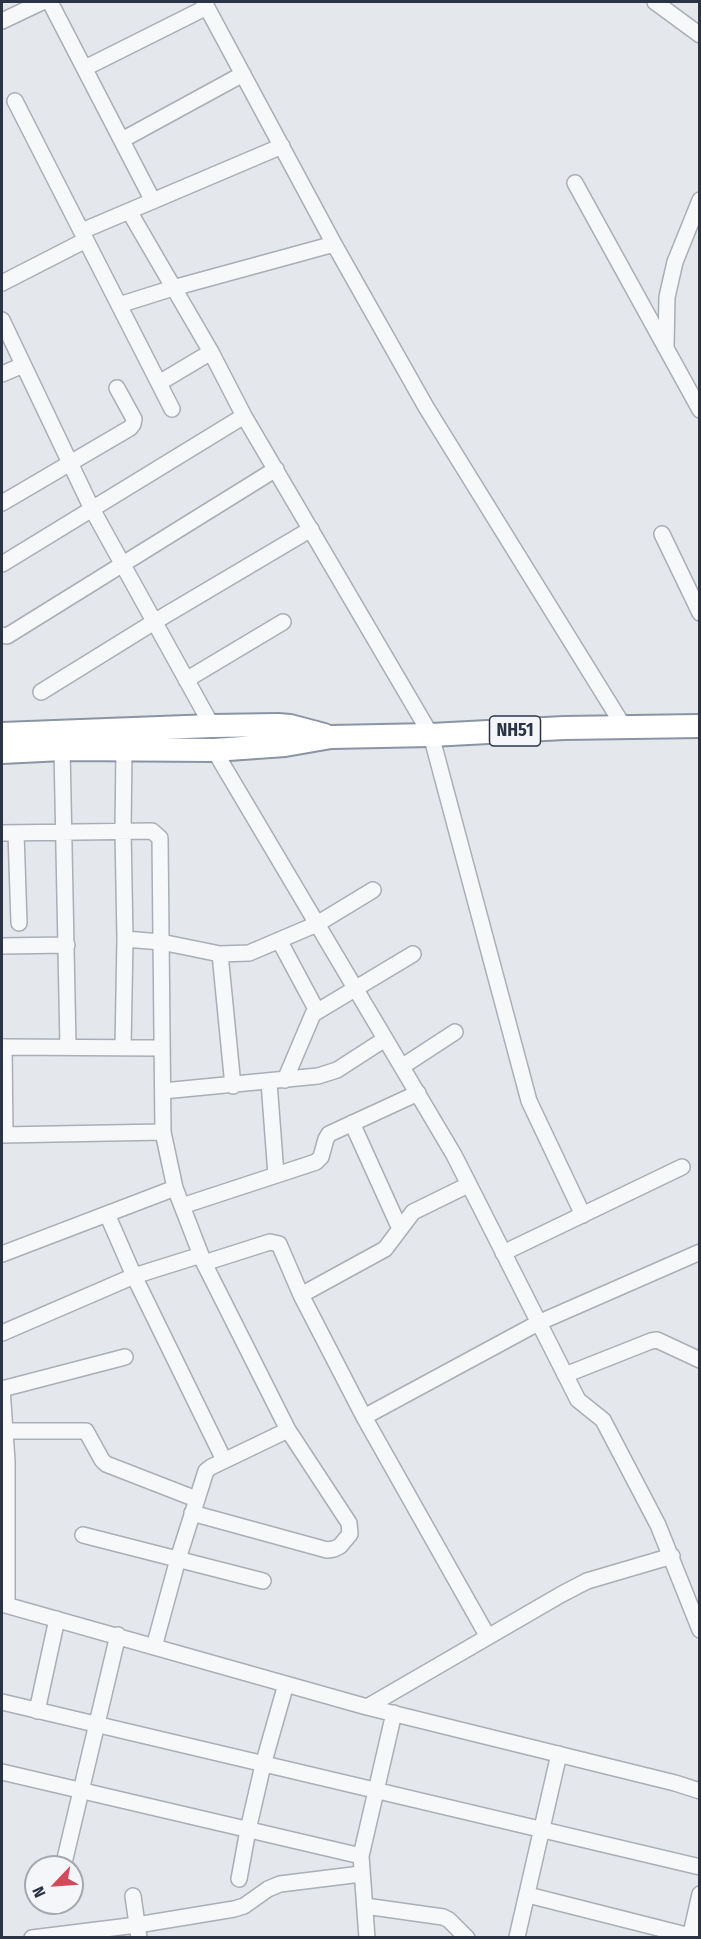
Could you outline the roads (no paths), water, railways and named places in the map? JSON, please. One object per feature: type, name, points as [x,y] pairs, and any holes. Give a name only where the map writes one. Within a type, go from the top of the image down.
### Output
[{"type":"highway","name":"NH51","points":[[2,734],[212,726],[290,726],[331,737]]},
{"type":"highway","name":"NH51","points":[[2,753],[62,749],[214,750],[285,745],[331,737],[699,726]]},
{"type":"street","points":[[2,21],[42,2]]},
{"type":"street","points":[[50,2],[153,201]]},
{"type":"street","points":[[655,2],[699,35]]},
{"type":"street","points":[[85,68],[206,4],[334,244],[448,445],[624,727]]},
{"type":"street","points":[[122,140],[243,74]]},
{"type":"street","points":[[15,101],[172,409]]},
{"type":"street","points":[[2,283],[129,211],[282,146]]},
{"type":"street","points":[[575,183],[699,410]]},
{"type":"street","points":[[667,350],[667,297],[675,262],[699,200]]},
{"type":"street","points":[[129,211],[211,352],[244,416],[431,735],[529,1101],[583,1215]]},
{"type":"street","points":[[119,305],[172,288],[334,244]]},
{"type":"street","points":[[2,320],[92,509],[212,726]]},
{"type":"street","points":[[159,383],[211,352]]},
{"type":"street","points":[[2,374],[23,364]]},
{"type":"street","points":[[2,503],[130,428],[134,419],[117,388]]},
{"type":"street","points":[[2,564],[244,416]]},
{"type":"street","points":[[2,635],[7,636],[276,469]]},
{"type":"street","points":[[40,692],[311,529]]},
{"type":"street","points":[[662,534],[699,614]]},
{"type":"street","points":[[186,680],[283,622]]},
{"type":"street","points":[[62,749],[68,1047]]},
{"type":"street","points":[[123,1047],[124,750]]},
{"type":"street","points":[[214,750],[454,1155],[581,1404],[603,1420],[658,1525],[699,1630]]},
{"type":"street","points":[[5,1431],[86,1431],[106,1464],[194,1506],[327,1550],[334,1549],[345,1542],[350,1534],[349,1523],[288,1430],[203,1259],[175,1188],[163,1132],[160,838],[152,831],[9,833],[19,923]]},
{"type":"street","points":[[125,939],[161,942],[220,954],[255,951],[317,924],[374,890]]},
{"type":"street","points":[[279,940],[317,1011]]},
{"type":"street","points":[[2,946],[67,945]]},
{"type":"street","points":[[220,954],[233,1086]]},
{"type":"street","points":[[285,1080],[309,1019],[317,1011],[413,954]]},
{"type":"street","points":[[403,1066],[455,1032]]},
{"type":"street","points":[[162,1091],[233,1086],[328,1074],[385,1039]]},
{"type":"street","points":[[162,1048],[2,1047],[3,1135],[163,1132]]},
{"type":"street","points":[[269,1082],[276,1175]]},
{"type":"street","points":[[182,1206],[316,1162],[321,1157],[327,1136],[418,1093]]},
{"type":"street","points":[[352,1124],[400,1229]]},
{"type":"street","points":[[503,1252],[682,1167]]},
{"type":"street","points":[[301,1295],[385,1249],[413,1212],[468,1185]]},
{"type":"street","points":[[2,1254],[175,1188]]},
{"type":"street","points":[[107,1214],[134,1276],[224,1460]]},
{"type":"street","points":[[2,1333],[134,1276],[275,1242],[281,1248],[301,1295],[364,1417],[488,1637]]},
{"type":"street","points":[[364,1417],[538,1323],[699,1252]]},
{"type":"street","points":[[565,1375],[651,1341],[665,1342],[699,1360]]},
{"type":"street","points":[[125,1357],[2,1388],[5,1431],[4,1604],[367,1707],[699,1791]]},
{"type":"street","points":[[154,1647],[178,1559],[206,1471],[288,1430]]},
{"type":"street","points":[[83,1535],[263,1581]]},
{"type":"street","points":[[367,1707],[587,1581],[672,1556]]},
{"type":"street","points":[[37,1711],[57,1619]]},
{"type":"street","points":[[66,1855],[117,1635]]},
{"type":"street","points":[[239,1879],[263,1765],[286,1684]]},
{"type":"street","points":[[2,1702],[699,1867]]},
{"type":"street","points":[[367,1938],[361,1856],[394,1713]]},
{"type":"street","points":[[517,1936],[559,1754]]},
{"type":"street","points":[[2,1772],[361,1856]]},
{"type":"street","points":[[32,1938],[138,1931],[241,1908],[268,1889],[280,1884],[361,1874]]},
{"type":"street","points":[[528,1895],[690,1936],[699,1894]]},
{"type":"street","points":[[133,1896],[138,1931]]},
{"type":"street","points":[[365,1906],[443,1917],[467,1938]]}]
